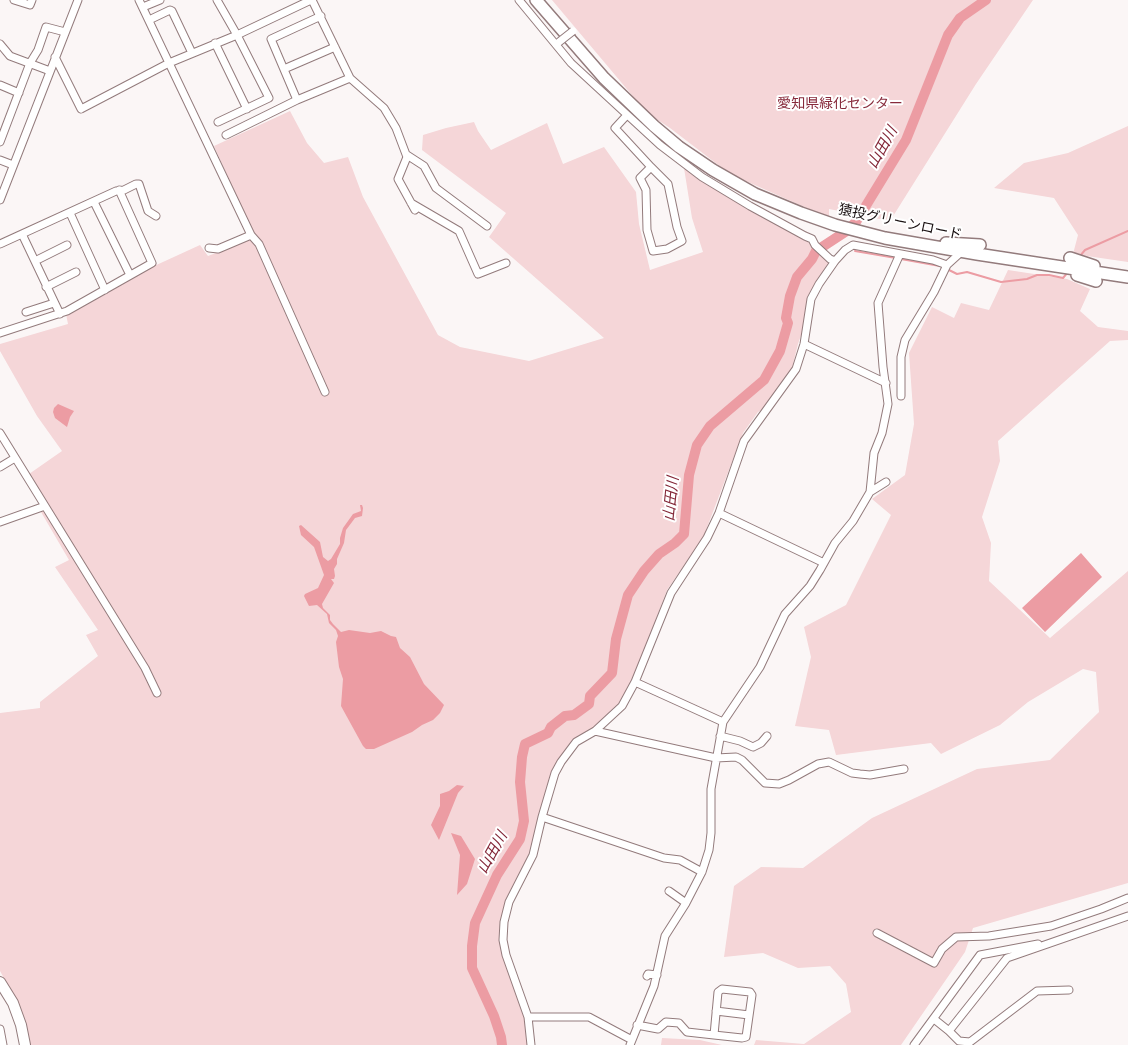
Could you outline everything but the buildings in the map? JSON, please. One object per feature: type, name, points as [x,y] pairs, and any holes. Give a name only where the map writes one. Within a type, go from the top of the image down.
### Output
[{"type":"main road","name":"猿投グリーンロード","points":[[536,0],[604,78],[654,126],[679,147],[713,170],[755,194],[835,225],[884,238],[978,250],[1128,275]]},
{"type":"main road","points":[[978,250],[1061,270],[1096,281]]},
{"type":"main road","points":[[1070,258],[1128,275]]},
{"type":"main road","points":[[0,982],[13,1003],[21,1025],[25,1045]]},
{"type":"street","points":[[14,0],[30,5],[32,0]]},
{"type":"street","points":[[0,200],[78,0]]},
{"type":"street","points":[[140,0],[258,244],[325,392]]},
{"type":"street","points":[[143,7],[160,0]]},
{"type":"street","points":[[217,0],[237,35],[268,98],[218,122]]},
{"type":"street","points":[[55,57],[81,109],[169,63],[237,35],[311,0],[321,16],[350,78],[384,108],[396,128],[407,155],[424,166],[436,188],[487,226]]},
{"type":"street","points":[[519,0],[571,63],[660,145],[702,177],[758,211],[812,239],[815,245],[836,261]]},
{"type":"street","points":[[149,20],[172,11],[192,53]]},
{"type":"street","points":[[297,100],[271,39],[321,16]]},
{"type":"street","points":[[0,142],[3,123],[19,93],[46,27],[64,32]]},
{"type":"street","points":[[548,35],[551,33],[559,42],[573,31]]},
{"type":"street","points":[[215,43],[247,109]]},
{"type":"street","points":[[0,44],[10,56],[50,71]]},
{"type":"street","points":[[284,69],[335,47]]},
{"type":"street","points":[[226,136],[297,100],[350,78]]},
{"type":"street","points":[[0,85],[19,93]]},
{"type":"street","points":[[627,115],[615,128],[668,184],[677,227],[682,241],[667,249],[653,251],[647,230],[646,190],[640,178],[651,167]]},
{"type":"street","points":[[407,155],[398,179],[413,206],[459,231],[478,274],[506,262]]},
{"type":"street","points":[[0,160],[13,166]]},
{"type":"street","points":[[0,244],[119,190],[139,184],[148,211],[156,216]]},
{"type":"street","points":[[0,333],[60,314],[152,262],[119,190]]},
{"type":"street","points":[[94,202],[130,275]]},
{"type":"street","points":[[70,213],[105,290]]},
{"type":"street","points":[[22,234],[60,314]]},
{"type":"street","points":[[209,248],[218,249],[252,235]]},
{"type":"street","points":[[35,261],[67,245]]},
{"type":"street","points":[[531,1045],[528,1017],[506,955],[503,940],[504,922],[509,902],[534,856],[542,816],[561,762],[576,742],[595,731],[622,706],[635,682],[671,593],[707,538],[719,513],[744,441],[796,369],[804,344],[811,299],[819,284],[836,261],[845,250],[853,246],[933,260],[947,265]]},
{"type":"street","points":[[528,1017],[589,1016],[631,1042],[652,993],[665,936],[686,903],[702,872],[710,843],[711,790],[723,722],[760,667],[786,614],[810,586],[835,543],[853,521],[870,492],[874,453],[887,414],[888,395],[883,366],[878,303],[900,254]]},
{"type":"street","points":[[902,396],[901,357],[905,340],[934,292],[947,265],[958,255]]},
{"type":"street","points":[[46,287],[76,272]]},
{"type":"street","points":[[26,312],[54,303]]},
{"type":"street","points":[[804,344],[886,383]]},
{"type":"street","points":[[0,433],[145,668],[157,693]]},
{"type":"street","points":[[0,467],[15,458]]},
{"type":"street","points":[[870,492],[886,482]]},
{"type":"street","points":[[1,520],[45,506]]},
{"type":"street","points":[[719,513],[824,563]]},
{"type":"street","points":[[635,682],[723,722]]},
{"type":"street","points":[[595,731],[716,758],[736,757],[742,760],[765,783],[779,784],[818,764],[829,762],[844,770],[870,775],[904,769]]},
{"type":"street","points":[[720,736],[740,741],[753,747],[761,743],[767,736]]},
{"type":"street","points":[[542,816],[664,858],[680,860],[702,872]]},
{"type":"street","points":[[669,891],[686,903]]},
{"type":"street","points":[[877,933],[934,963],[942,949],[956,937],[989,936],[1051,926],[1128,898]]},
{"type":"street","points":[[949,1030],[1007,958],[1128,916]]},
{"type":"street","points":[[914,1045],[980,955],[1068,938]]},
{"type":"street","points":[[646,976],[648,974],[657,975]]},
{"type":"street","points":[[637,1025],[658,1029],[666,1022],[679,1023],[687,1032],[714,1035],[746,1037],[752,995],[750,992],[722,989],[718,992],[714,1035]]},
{"type":"street","points":[[934,1019],[949,1030],[959,1041],[970,1042],[1037,991],[1069,990]]},
{"type":"street","points":[[716,1011],[749,1014]]},
{"type":"street","points":[[0,1030],[3,1045]]},
{"type":"green space","name":"愛知県緑化センター","points":[[552,0],[1033,0],[976,84],[890,221],[829,209],[829,218],[730,174],[670,128],[647,113]]},
{"type":"green space","points":[[290,111],[307,143],[324,163],[348,157],[363,197],[438,335],[460,347],[529,361],[604,338],[489,237],[506,213],[422,150],[423,135],[446,128],[474,122],[491,150],[547,123],[563,164],[604,147],[636,192],[639,224],[650,270],[703,252],[692,218],[684,168],[724,195],[806,240],[831,263],[821,277],[798,344],[792,368],[763,409],[758,412],[743,433],[703,538],[667,590],[632,682],[619,705],[593,728],[573,739],[559,759],[552,774],[538,817],[531,855],[507,901],[500,922],[499,940],[526,1019],[527,1045],[28,1045],[17,1002],[0,971],[0,713],[40,708],[40,702],[98,656],[86,635],[98,630],[55,567],[69,560],[41,512],[49,508],[29,474],[62,451],[37,416],[0,351],[0,344],[68,324],[66,314],[152,267],[200,245],[208,256],[255,238],[214,146]]},
{"type":"green space","points":[[1128,126],[1128,262],[1073,254],[1078,235],[1054,198],[994,188],[1024,163],[1068,153]]},
{"type":"green space","points":[[1008,270],[1067,279],[1090,289],[1080,311],[1098,327],[1128,331],[1128,340],[1110,341],[998,441],[1000,461],[982,517],[991,543],[989,581],[1050,638],[1128,571],[1128,883],[973,928],[965,952],[901,1045],[754,1045],[756,1040],[804,1044],[851,1012],[846,984],[830,966],[798,968],[763,953],[724,957],[734,886],[761,867],[803,868],[872,818],[977,769],[1050,760],[1099,712],[1096,672],[1083,669],[1028,702],[1000,725],[941,754],[931,743],[836,755],[829,730],[795,726],[811,657],[804,627],[846,605],[891,515],[872,499],[905,475],[914,424],[909,353],[932,307],[954,318],[961,303],[989,310]]},
{"type":"green space","points":[[662,1038],[700,1040],[722,1045],[661,1045]]},
{"type":"shaded area","points":[[58,404],[74,411],[67,427],[55,418],[53,412]]},
{"type":"shaded area","points":[[360,505],[363,508],[362,516],[355,518],[346,530],[344,543],[334,569],[335,576],[334,579],[331,579],[334,583],[322,604],[323,608],[330,615],[330,620],[333,624],[341,632],[349,630],[370,633],[381,631],[396,637],[400,648],[410,657],[424,684],[444,705],[440,713],[433,720],[412,732],[374,749],[366,749],[363,746],[341,706],[343,679],[339,667],[336,642],[338,636],[336,630],[329,623],[327,614],[317,605],[309,606],[304,596],[318,588],[324,575],[314,547],[301,535],[299,526],[301,525],[320,542],[323,557],[328,561],[340,544],[343,528],[353,514],[361,511]]},
{"type":"shaded area","points":[[1081,553],[1102,577],[1045,632],[1022,608]]},
{"type":"shaded area","points":[[457,785],[464,786],[458,793],[439,840],[431,825],[440,806],[440,794],[449,791]]},
{"type":"shaded area","points":[[451,833],[461,836],[475,859],[467,884],[457,895],[460,855]]},
{"type":"waterway","name":"山田川","points":[[502,1045],[494,1016],[472,968],[472,946],[475,923],[497,875],[520,839],[524,821],[520,782],[525,744],[548,733],[551,727],[565,716],[574,715],[589,704],[590,696],[612,673],[616,639],[628,595],[644,571],[659,554],[684,534],[689,475],[697,445],[710,426],[764,380],[780,351],[788,323],[786,318],[790,296],[797,277],[816,251],[845,232],[856,222],[906,140],[948,35],[960,18],[986,0]]},
{"type":"waterway","points":[[1080,256],[1085,250],[1128,231]]},
{"type":"waterway","points":[[855,251],[896,258]]},
{"type":"waterway","points":[[901,259],[940,266]]},
{"type":"waterway","points":[[947,269],[957,274],[967,272],[1001,282],[1027,279],[1037,275],[1063,278],[1068,272]]}]
